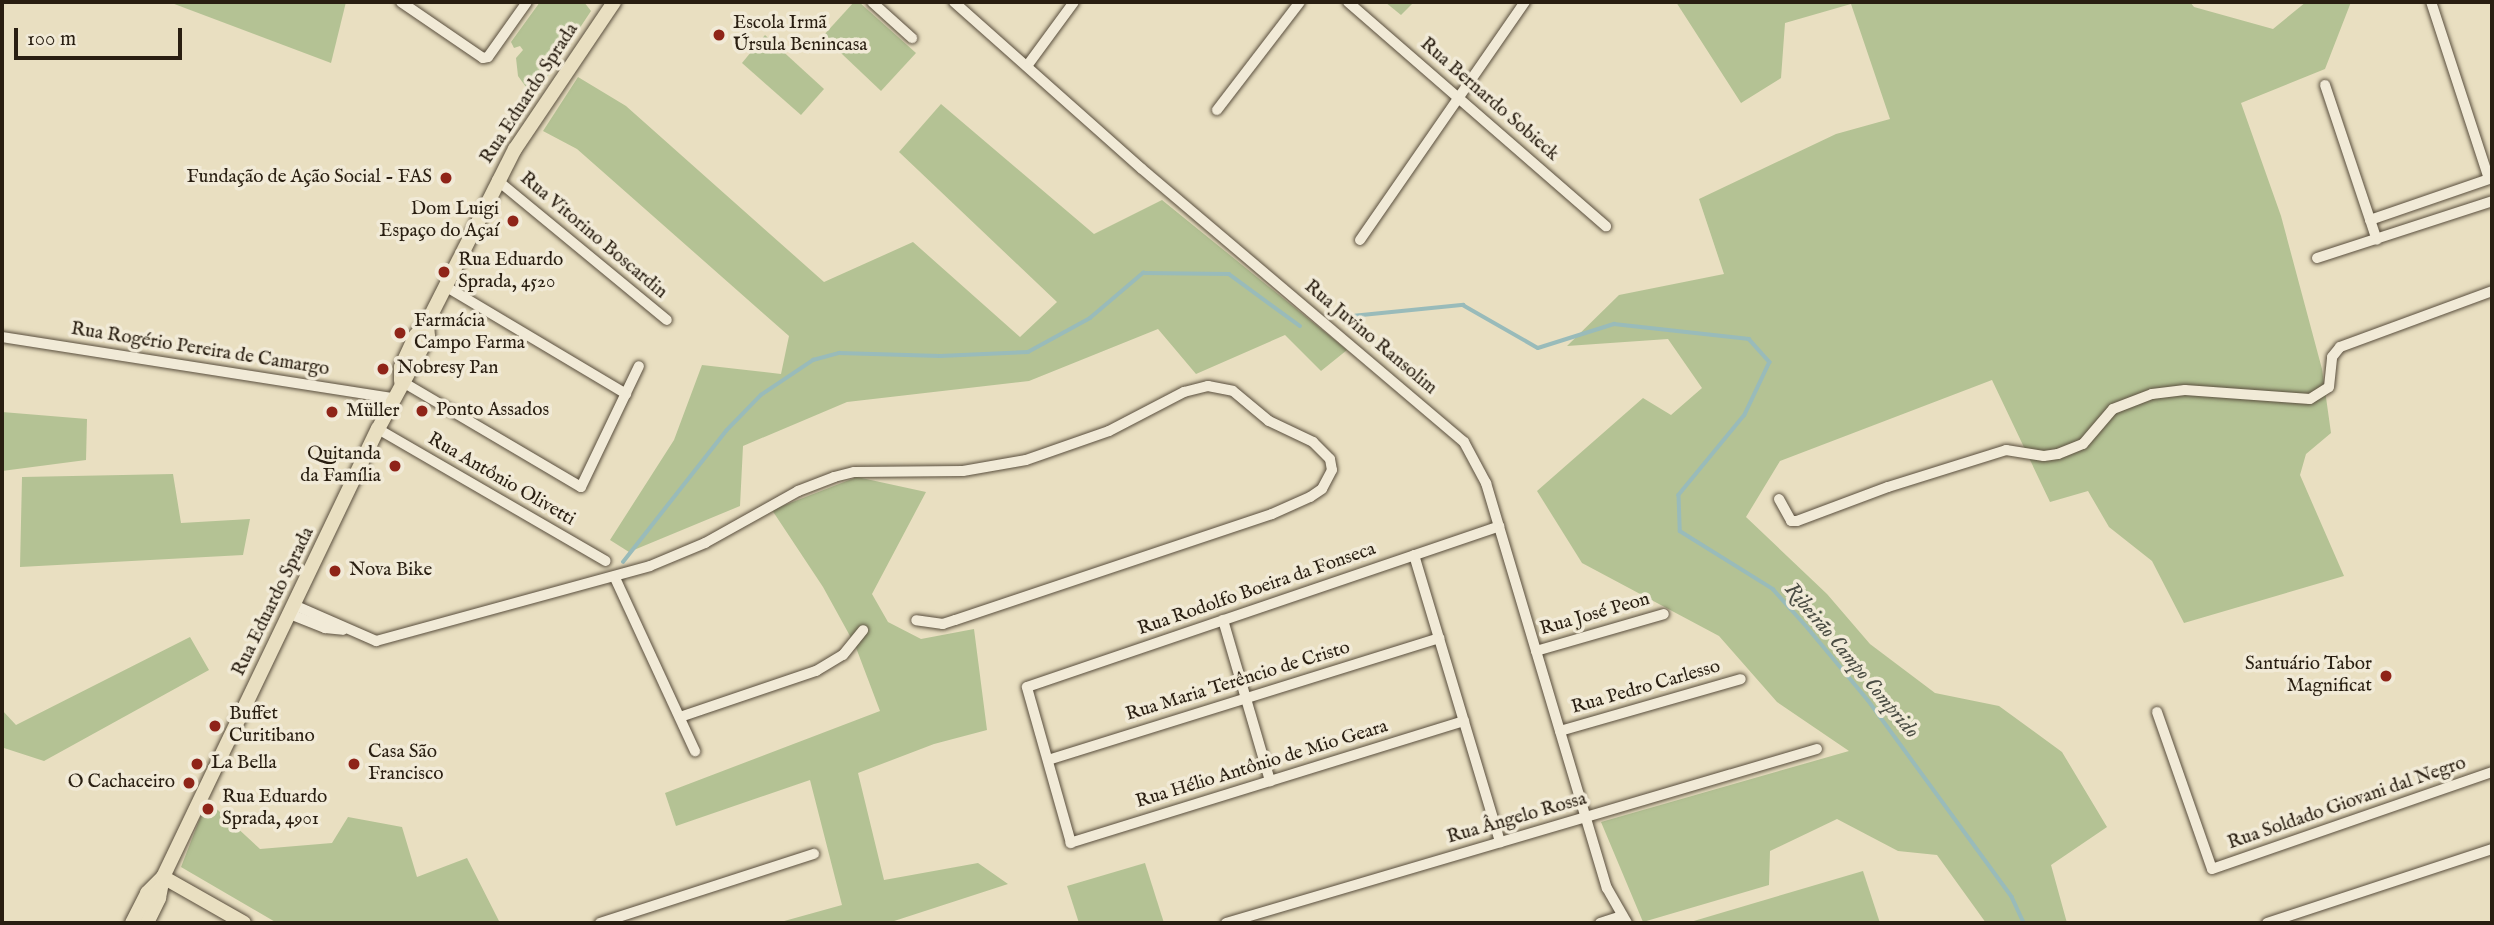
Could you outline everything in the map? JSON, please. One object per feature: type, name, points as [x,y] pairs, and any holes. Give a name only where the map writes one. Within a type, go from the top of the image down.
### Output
[{"type":"main road","name":"Rua Eduardo Sprada","points":[[147,923],[159,898],[163,877],[401,381],[412,371],[428,337],[427,323],[498,180],[545,99],[614,2]]},
{"type":"main road","name":"Rua Eduardo Sprada","points":[[132,923],[147,893],[163,877]]},
{"type":"main road","points":[[163,877],[244,923]]},
{"type":"street","points":[[401,2],[483,58],[488,57],[527,2]]},
{"type":"street","points":[[872,2],[912,37]]},
{"type":"street","name":"Rua Juvino Ransolim","points":[[954,2],[1142,169],[1454,431],[1480,470],[1606,888],[1624,920]]},
{"type":"street","points":[[1027,66],[1074,2]]},
{"type":"street","points":[[1217,110],[1300,2]]},
{"type":"street","name":"Rua Bernardo Sobieck","points":[[1348,2],[1606,226]]},
{"type":"street","points":[[1360,240],[1525,2]]},
{"type":"street","points":[[2370,220],[2489,179],[2431,2]]},
{"type":"street","points":[[2325,85],[2376,240]]},
{"type":"street","name":"Rua Vitorino Boscardin","points":[[498,180],[667,320]]},
{"type":"street","points":[[2444,195],[2452,215]]},
{"type":"street","points":[[2426,201],[2434,221]]},
{"type":"street","points":[[2317,258],[2492,201]]},
{"type":"street","points":[[445,286],[626,394]]},
{"type":"street","points":[[1779,499],[1791,521],[1797,521],[1888,487],[2006,450],[2044,456],[2057,454],[2082,444],[2113,409],[2168,391],[2310,399],[2329,387],[2332,356],[2340,347],[2492,291]]},
{"type":"street","name":"Rua Rogério Pereira de Camargo","points":[[2,337],[393,398]]},
{"type":"street","points":[[401,381],[581,486],[639,366]]},
{"type":"street","points":[[292,609],[323,616],[343,629],[376,641],[615,578],[677,556],[798,491],[834,477],[876,471],[963,471],[1026,460],[1109,431],[1196,388],[1220,387],[1233,391],[1269,421],[1314,442],[1330,460],[1332,470],[1322,489],[1282,510],[943,624],[916,620]]},
{"type":"street","name":"Rua Antônio Olivetti","points":[[378,429],[606,561]]},
{"type":"street","name":"Rua Rodolfo Boeira da Fonseca","points":[[1048,760],[1027,687],[1499,526]]},
{"type":"street","points":[[1414,555],[1500,842]]},
{"type":"street","points":[[615,578],[695,751]]},
{"type":"street","name":"Rua José Peon","points":[[1536,651],[1664,614]]},
{"type":"street","points":[[1223,620],[1270,781]]},
{"type":"street","points":[[680,717],[816,671],[843,655],[863,630]]},
{"type":"street","name":"Rua Maria Terêncio de Cristo","points":[[1048,760],[1439,638]]},
{"type":"street","name":"Rua Pedro Carlesso","points":[[1560,731],[1741,679]]},
{"type":"street","name":"Rua Soldado Giovani dal Negro","points":[[2157,712],[2212,869],[2492,772]]},
{"type":"street","name":"Rua Hélio Antônio de Mio Geara","points":[[1048,760],[1071,843],[1464,721]]},
{"type":"street","name":"Rua Ângelo Rossa","points":[[1226,923],[1817,749]]},
{"type":"street","points":[[2267,923],[2492,849]]},
{"type":"street","points":[[600,923],[814,854]]},
{"type":"street","points":[[1600,923],[1624,920]]},
{"type":"green space","points":[[169,2],[346,2],[331,63]]},
{"type":"green space","points":[[540,2],[584,2],[591,11],[538,91],[526,87],[518,76],[516,58],[523,50],[520,46],[514,48],[511,42]]},
{"type":"green space","points":[[854,2],[859,2],[916,53],[881,91],[823,36]]},
{"type":"green space","points":[[1385,2],[1414,2],[1401,15]]},
{"type":"green space","points":[[1676,2],[2190,2],[2194,7],[2273,29],[2306,2],[2351,2],[2325,69],[2241,103],[2281,216],[2322,369],[2331,433],[2306,454],[2300,475],[2344,576],[2184,623],[2152,561],[2109,527],[2088,491],[2050,502],[1992,380],[1780,461],[1746,517],[1827,594],[1870,644],[1935,693],[1999,706],[2062,752],[2107,827],[2051,865],[2067,923],[1986,923],[1937,855],[1898,851],[1837,819],[1770,851],[1769,885],[1643,922],[1601,822],[1849,751],[1777,702],[1719,636],[1582,563],[1537,491],[1643,398],[1671,415],[1702,388],[1668,339],[1567,346],[1619,295],[1724,274],[1699,199],[1836,134],[1890,119],[1851,4],[1785,23],[1781,78],[1741,103]]},
{"type":"green space","points":[[765,35],[824,89],[801,115],[742,63]]},
{"type":"green space","points":[[578,77],[626,106],[824,282],[913,242],[1020,337],[1057,302],[899,152],[941,104],[1094,234],[1162,200],[1347,350],[1321,371],[1285,335],[1196,374],[1158,329],[1029,381],[847,402],[743,446],[740,506],[629,552],[610,540],[674,440],[702,365],[781,374],[789,336],[577,149],[543,131]]},
{"type":"green space","points":[[2,412],[87,419],[86,460],[2,471]]},
{"type":"green space","points":[[173,474],[181,523],[250,519],[243,555],[20,567],[22,477]]},
{"type":"green space","points":[[857,477],[926,492],[872,594],[888,622],[921,639],[974,629],[987,730],[934,744],[858,773],[884,880],[978,863],[1008,884],[888,923],[777,923],[842,905],[810,780],[676,826],[665,793],[880,711],[855,645],[823,587],[772,510]]},
{"type":"green space","points":[[190,637],[209,670],[44,761],[4,748],[2,750],[2,710],[16,725]]},
{"type":"green space","points":[[207,800],[260,849],[332,843],[348,817],[402,827],[417,877],[467,858],[500,923],[277,923],[181,867]]},
{"type":"green space","points":[[1145,863],[1164,923],[1079,923],[1067,886]]},
{"type":"green space","points":[[1863,871],[1880,923],[1687,923]]},
{"type":"waterway","name":"Ribeirão Campo Comprido","points":[[623,562],[726,431],[761,395],[813,360],[839,353],[940,356],[1028,352],[1090,318],[1143,273],[1229,274],[1300,326]]},
{"type":"waterway","name":"Ribeirão Campo Comprido","points":[[1352,316],[1463,305],[1538,348],[1614,324],[1749,339],[1770,362],[1745,415],[1679,495],[1680,531],[1773,589],[1808,628],[1868,700],[2012,897],[2024,923]]},
{"type":"place","name":"Escola Irmã Úrsula Benincasa","points":[[719,35]]},
{"type":"place","name":"Fundação de Ação Social - FAS","points":[[446,178]]},
{"type":"place","name":"Dom Luigi Espaço do Açaí","points":[[513,221]]},
{"type":"place","name":"Rua Eduardo Sprada, 4520","points":[[444,272]]},
{"type":"place","name":"Farmácia Campo Farma","points":[[400,333]]},
{"type":"place","name":"Nobresy Pan","points":[[383,369]]},
{"type":"place","name":"Ponto Assados","points":[[422,411]]},
{"type":"place","name":"Müller","points":[[332,412]]},
{"type":"place","name":"Quitanda da Família","points":[[395,466]]},
{"type":"place","name":"Nova Bike","points":[[335,571]]},
{"type":"place","name":"Santuário Tabor Magnificat","points":[[2386,676]]},
{"type":"place","name":"Buffet Curitibano","points":[[215,726]]},
{"type":"place","name":"La Bella","points":[[197,764]]},
{"type":"place","name":"Casa São Francisco","points":[[354,764]]},
{"type":"place","name":"O Cachaceiro","points":[[189,783]]},
{"type":"place","name":"Rua Eduardo Sprada, 4901","points":[[208,809]]}]
